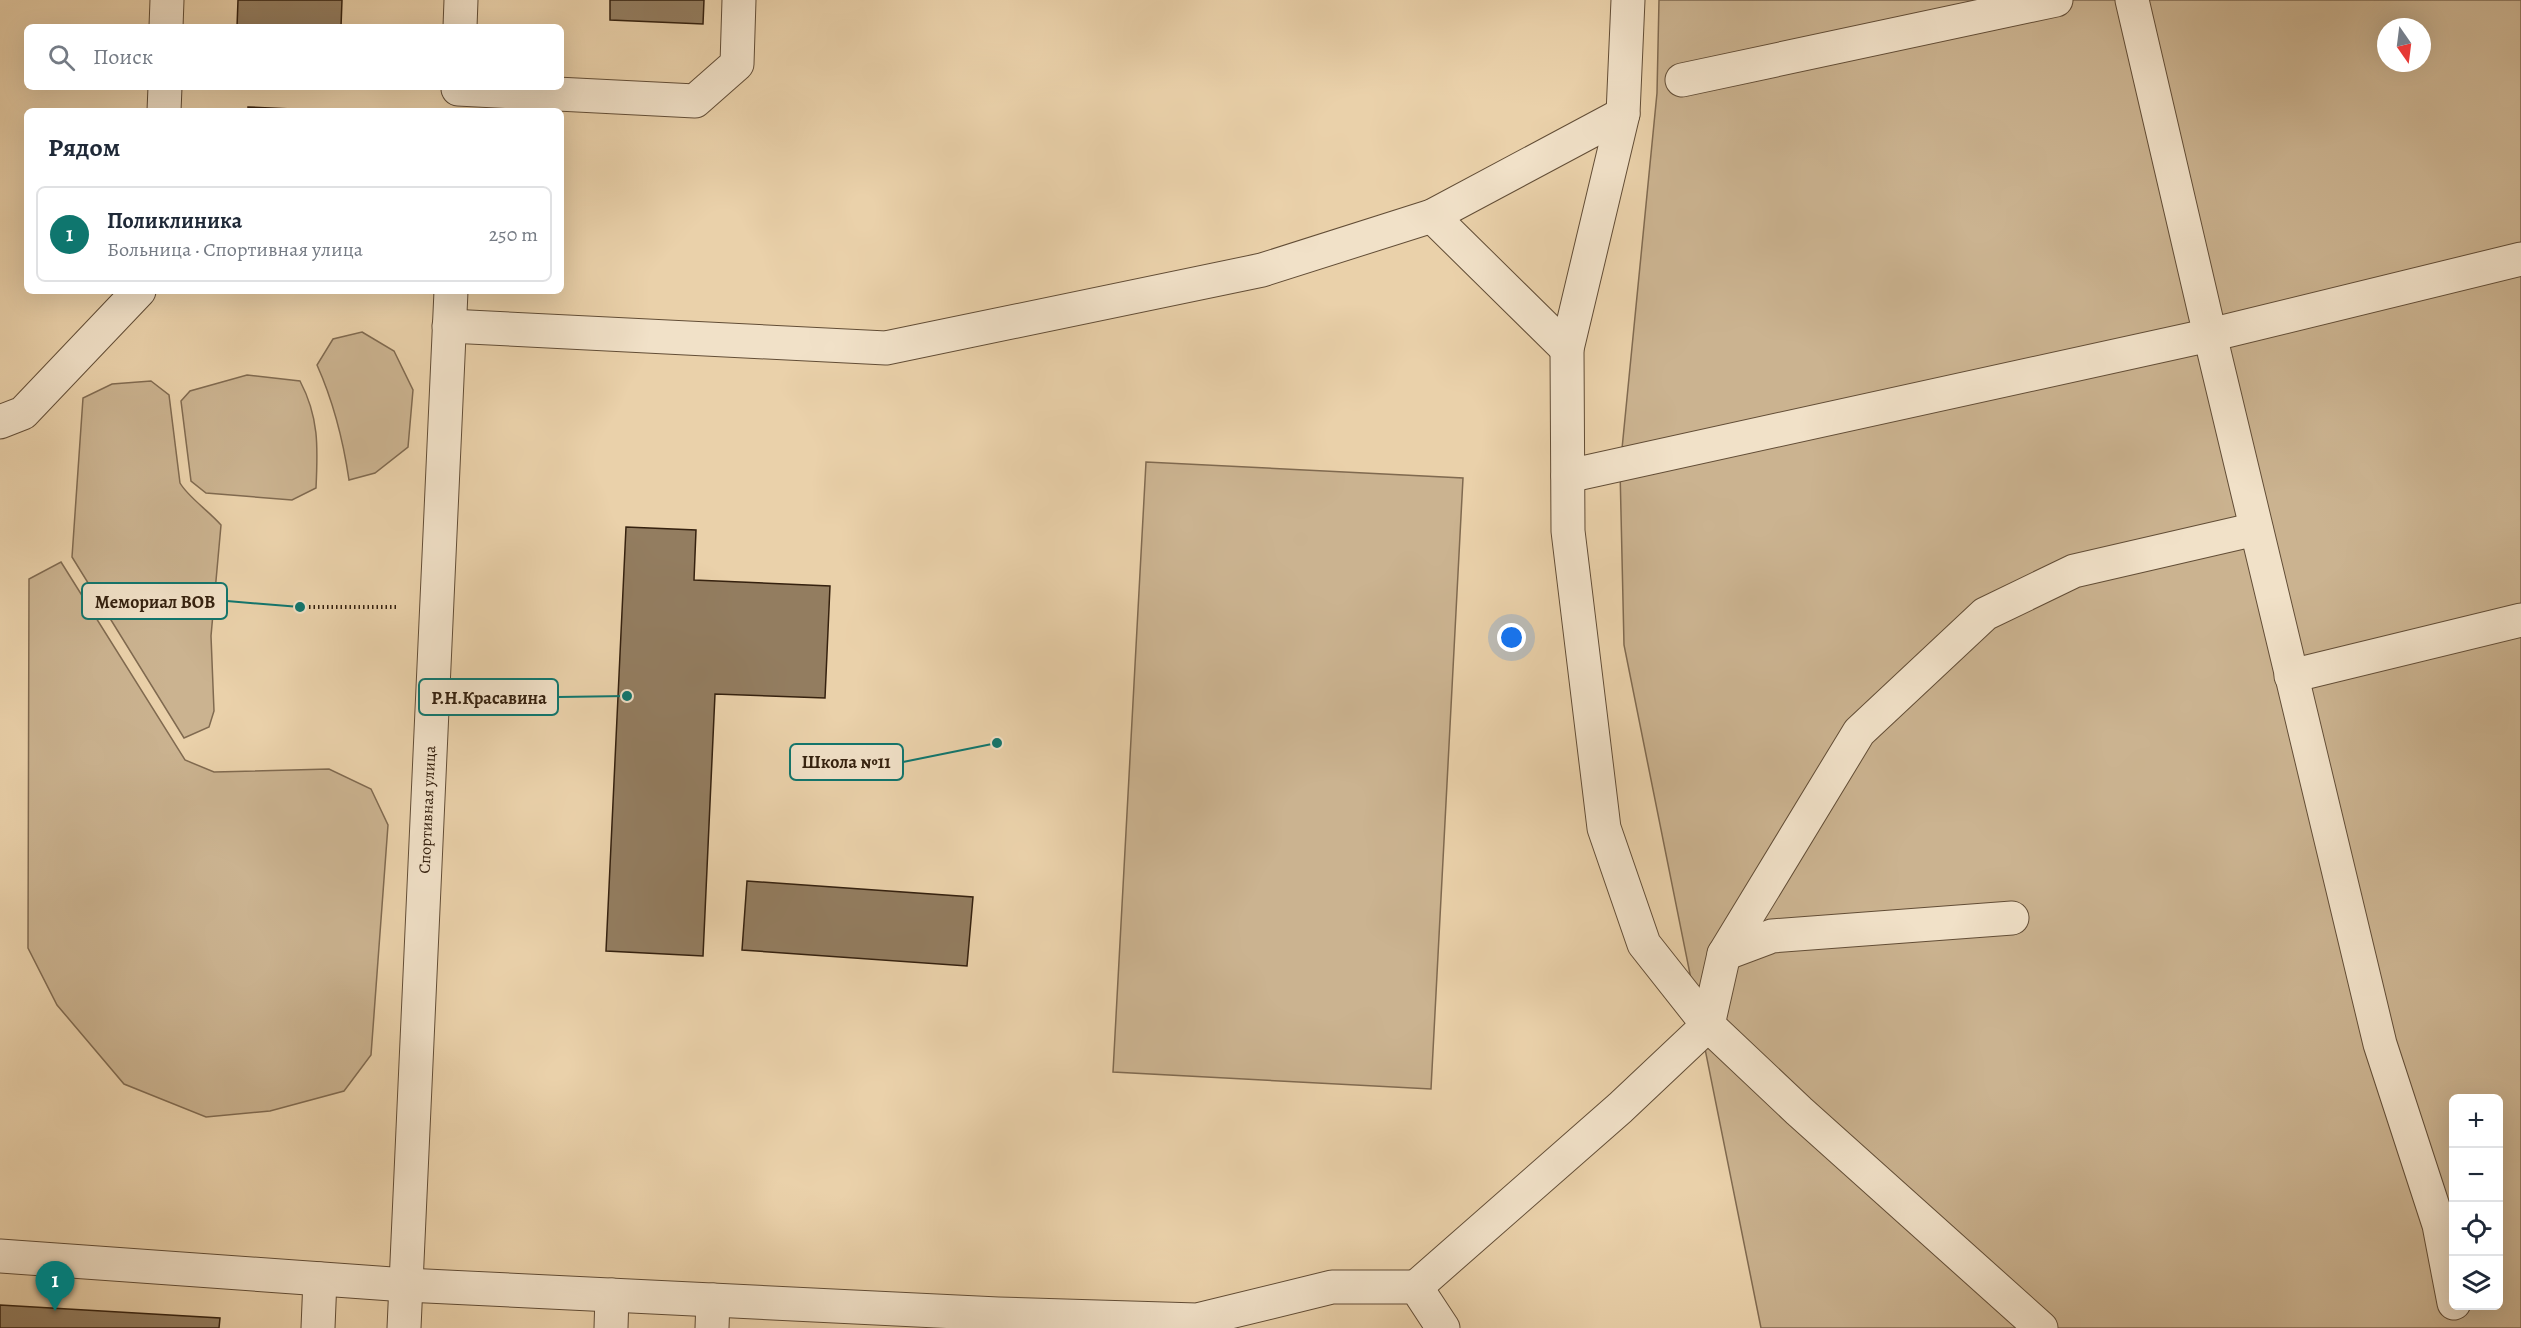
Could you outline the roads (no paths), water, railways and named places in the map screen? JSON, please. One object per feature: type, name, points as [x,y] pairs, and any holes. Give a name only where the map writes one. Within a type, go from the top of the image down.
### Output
[{"type":"street","points":[[166,24],[167,0]]},
{"type":"street","points":[[460,0],[460,24]]},
{"type":"street","points":[[457,96],[695,100],[737,64],[739,0]]},
{"type":"street","points":[[1628,0],[1623,114],[1567,349],[1568,531],[1604,828],[1644,944],[1708,1025],[1799,1111],[2041,1328]]},
{"type":"street","points":[[1682,80],[2056,0]]},
{"type":"street","points":[[2132,0],[2380,1044],[2439,1225],[2449,1278]]},
{"type":"street","points":[[164,108],[165,90]]},
{"type":"street","points":[[449,326],[886,348],[1262,270],[1432,216],[1623,114]]},
{"type":"street","points":[[1432,216],[1567,349]]},
{"type":"street","points":[[1568,476],[2210,335],[2521,259]]},
{"type":"street","points":[[0,422],[22,413],[137,294]]},
{"type":"street","name":"Спортивная улица","points":[[404,1328],[451,294]]},
{"type":"street","points":[[0,1256],[406,1285],[612,1295],[713,1314],[998,1321],[1197,1320],[1332,1287],[1416,1287],[1620,1108],[1708,1025],[1724,954],[1860,732],[1985,614],[2074,571],[2256,529]]},
{"type":"street","points":[[2291,676],[2521,620]]},
{"type":"street","points":[[1724,954],[1772,936],[2012,918]]},
{"type":"street","points":[[318,1328],[320,1279]]},
{"type":"street","points":[[1416,1287],[1443,1328]]},
{"type":"street","points":[[611,1328],[612,1295]]},
{"type":"street","points":[[2455,1310],[2458,1328]]},
{"type":"place","name":"Мемориал ВОВ","points":[[300,607]]},
{"type":"place","name":"Р.Н.Красавина","points":[[627,696]]},
{"type":"place","name":"Школа №11","points":[[997,743]]},
{"type":"place","name":"Поликлиника","points":[[55,1311]]}]
